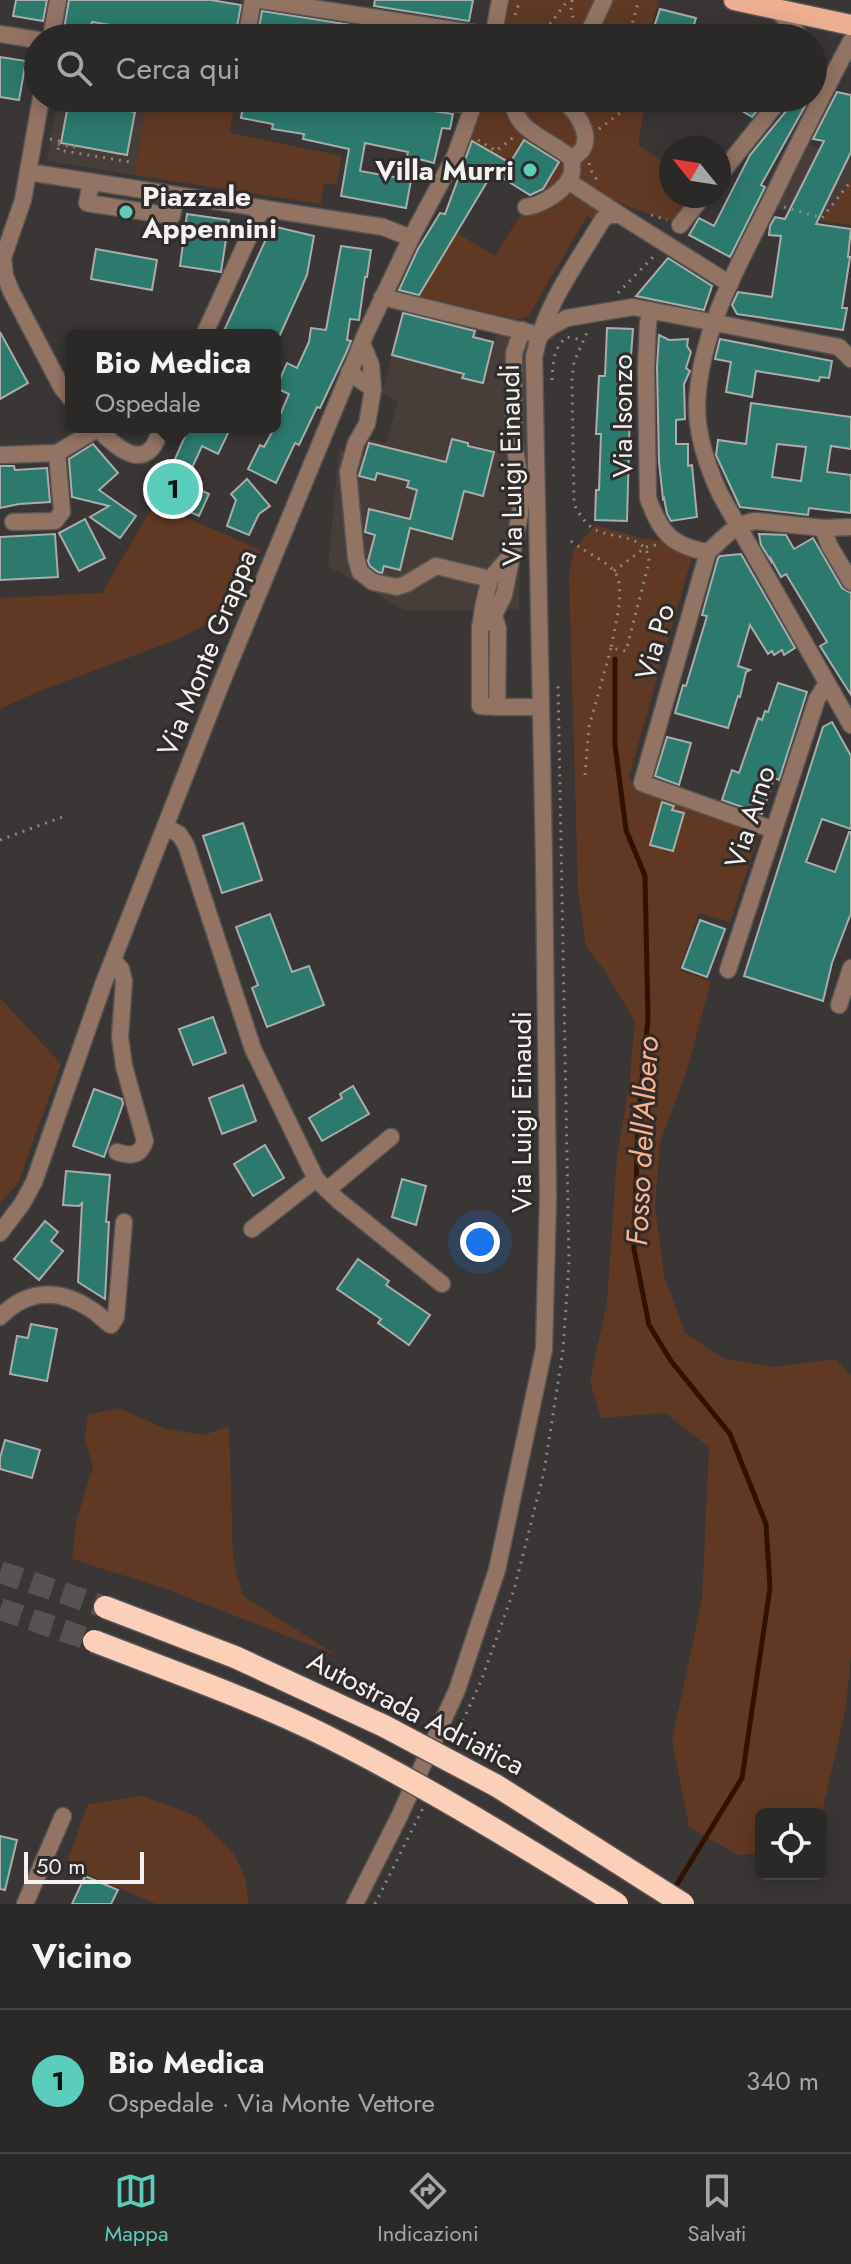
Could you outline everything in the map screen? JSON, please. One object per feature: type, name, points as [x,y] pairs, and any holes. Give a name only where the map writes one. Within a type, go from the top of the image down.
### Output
[{"type":"highway","name":"Autostrada Adriatica","points":[[105,1607],[235,1657],[384,1726],[497,1786],[683,1904]]},
{"type":"highway","points":[[94,1641],[322,1734],[405,1776],[617,1904]]},
{"type":"main road","points":[[734,0],[776,4],[851,25]]},
{"type":"street","points":[[54,24],[58,0]]},
{"type":"street","points":[[249,24],[253,0]]},
{"type":"street","points":[[261,0],[411,24]]},
{"type":"street","points":[[495,24],[500,0]]},
{"type":"street","points":[[593,24],[604,0]]},
{"type":"street","points":[[776,4],[790,24]]},
{"type":"street","points":[[0,34],[24,38]]},
{"type":"street","points":[[827,87],[851,41]]},
{"type":"street","points":[[38,112],[23,200],[6,227],[2,257],[11,291],[65,392]]},
{"type":"street","name":"Via Monte Grappa","points":[[0,1233],[34,1182],[113,960],[221,684],[349,372],[382,297],[455,156],[471,112]]},
{"type":"street","points":[[515,112],[526,128],[565,152],[580,148]]},
{"type":"street","points":[[526,207],[539,204],[568,181],[580,148],[580,121],[575,112]]},
{"type":"street","points":[[731,161],[770,112]]},
{"type":"street","points":[[815,112],[713,324],[700,382],[698,429],[710,471],[737,526],[851,725]]},
{"type":"street","points":[[28,172],[383,227],[411,238]]},
{"type":"street","points":[[568,181],[730,284]]},
{"type":"street","points":[[207,329],[262,208]]},
{"type":"street","points":[[680,225],[693,208]]},
{"type":"street","name":"Via Luigi Einaudi","points":[[355,1904],[457,1690],[497,1570],[544,1349],[548,1198],[534,357],[549,310],[603,219],[609,215],[620,215]]},
{"type":"street","points":[[382,297],[540,335],[567,318],[633,307],[839,347],[851,359]]},
{"type":"street","name":"Via Isonzo","points":[[651,310],[646,367],[648,498],[655,518],[666,533],[676,540]]},
{"type":"street","points":[[480,628],[494,615],[508,581],[522,493],[514,442],[514,353],[522,330]]},
{"type":"street","points":[[362,343],[369,358],[373,389],[367,424],[356,443],[348,472],[360,572],[373,582],[397,587],[436,566],[490,579]]},
{"type":"street","points":[[349,372],[373,389]]},
{"type":"street","points":[[0,455],[57,453],[88,433]]},
{"type":"street","points":[[102,433],[121,448],[139,454],[153,448],[159,433]]},
{"type":"street","points":[[13,522],[55,521],[59,517],[62,512],[57,453]]},
{"type":"street","points":[[676,540],[687,549],[708,552],[737,526],[746,522],[851,527]]},
{"type":"street","points":[[823,528],[829,545],[851,582]]},
{"type":"street","points":[[513,552],[490,579],[480,628],[480,706],[540,707]]},
{"type":"street","name":"Via Po","points":[[708,552],[642,783],[774,830]]},
{"type":"street","points":[[494,615],[498,629],[497,707]]},
{"type":"street","name":"Via Arno","points":[[728,970],[817,699],[827,683]]},
{"type":"street","points":[[165,827],[179,834],[186,845],[253,1049],[321,1184],[442,1284]]},
{"type":"street","points":[[113,960],[121,969],[124,981],[120,1037],[124,1066],[145,1141],[136,1155],[117,1152]]},
{"type":"street","points":[[839,1005],[851,968]]},
{"type":"street","points":[[252,1229],[391,1137]]},
{"type":"street","points":[[0,1317],[12,1304],[31,1296],[52,1294],[78,1302],[111,1325],[116,1317],[124,1222]]},
{"type":"street","points":[[25,1904],[63,1816]]},
{"type":"path","points":[[550,24],[568,0]]},
{"type":"path","points":[[632,24],[639,0]]},
{"type":"path","points":[[603,187],[580,148],[623,112]]},
{"type":"path","points":[[472,137],[496,151],[526,128]]},
{"type":"path","points":[[34,136],[59,141],[58,150],[74,148],[82,154],[130,162]]},
{"type":"path","points":[[81,162],[82,154]]},
{"type":"path","points":[[776,205],[822,218],[851,181]]},
{"type":"path","points":[[611,648],[626,651],[649,554],[641,543],[596,530],[581,516],[574,504],[574,362],[600,312],[655,255]]},
{"type":"path","points":[[614,571],[646,547],[676,540]]},
{"type":"path","points":[[571,541],[614,571],[620,582],[611,648],[589,727],[585,775]]},
{"type":"path","points":[[0,840],[65,816]]},
{"type":"shaded area","points":[[510,0],[659,0],[652,24],[505,24]]},
{"type":"shaded area","points":[[56,112],[145,112],[134,175],[47,161]]},
{"type":"shaded area","points":[[145,112],[233,112],[230,133],[342,156],[336,185],[324,183],[321,204],[134,175]]},
{"type":"shaded area","name":"Villa Murri","points":[[480,112],[644,112],[638,145],[659,159],[659,208],[681,208],[671,221],[617,201],[598,222],[587,216],[529,315],[520,320],[419,296],[457,233],[495,256],[532,196],[538,198],[559,162],[524,140],[510,163],[471,140]]},
{"type":"shaded area","points":[[807,144],[851,158],[851,181],[821,221],[775,208]]},
{"type":"shaded area","points":[[851,181],[851,225],[821,221],[822,218]]},
{"type":"shaded area","points":[[404,310],[478,328],[477,336],[495,341],[498,332],[527,340],[528,497],[519,610],[404,610],[328,566],[339,449],[364,456],[368,439],[386,443],[398,402],[382,393]]},
{"type":"shaded area","points":[[154,504],[261,550],[237,608],[178,639],[0,709],[0,598],[102,593]]},
{"type":"shaded area","points":[[595,525],[644,539],[696,543],[629,776],[635,788],[759,834],[730,922],[699,913],[679,970],[711,981],[687,1070],[660,1142],[655,1207],[664,1276],[685,1333],[723,1358],[773,1367],[835,1359],[851,1375],[851,1655],[846,1707],[823,1808],[755,1808],[755,1854],[737,1855],[689,1827],[672,1740],[702,1600],[709,1447],[665,1413],[601,1418],[590,1381],[607,1303],[617,1156],[629,1087],[635,1021],[586,946],[578,890],[569,575],[574,550]]},
{"type":"shaded area","points":[[0,998],[61,1064],[18,1183],[0,1203]]},
{"type":"shaded area","points":[[118,1408],[166,1429],[204,1435],[229,1426],[233,1559],[243,1596],[338,1656],[166,1589],[72,1559],[77,1518],[93,1467],[85,1439],[88,1415]]},
{"type":"shaded area","points":[[143,1796],[196,1816],[234,1854],[245,1878],[249,1904],[156,1904],[66,1865],[88,1804]]},
{"type":"building","points":[[16,0],[47,0],[43,21],[13,16]]},
{"type":"building","points":[[69,0],[211,0],[241,5],[238,24],[65,24]]},
{"type":"building","points":[[375,0],[473,0],[469,21],[374,6]]},
{"type":"building","points":[[660,9],[696,18],[694,24],[655,24]]},
{"type":"building","points":[[262,11],[345,24],[260,24]]},
{"type":"building","points":[[0,57],[24,61],[19,100],[0,97]]},
{"type":"building","points":[[837,92],[851,95],[851,152],[816,224],[851,229],[842,308],[847,308],[843,330],[737,314],[732,305],[738,292],[772,297],[781,236],[769,235],[770,226],[775,217],[785,219],[824,141],[813,139]]},
{"type":"building","points":[[67,112],[135,112],[127,155],[61,143]]},
{"type":"building","points":[[242,112],[453,114],[450,129],[442,128],[434,163],[407,156],[408,152],[365,143],[360,171],[411,180],[406,208],[341,196],[349,149],[303,139],[304,134],[272,129],[273,124],[241,118]]},
{"type":"building","points":[[785,112],[802,112],[761,185],[765,187],[730,257],[689,235],[699,218],[714,226],[723,208],[731,208],[731,192],[750,155]]},
{"type":"building","points":[[524,140],[559,162],[543,189],[530,195],[493,172],[419,295],[399,290],[418,249],[440,213],[445,214],[472,141],[510,163]]},
{"type":"building","points":[[187,214],[229,220],[221,272],[180,266]]},
{"type":"building","points":[[272,226],[314,236],[307,275],[281,333],[281,329],[225,329]]},
{"type":"building","points":[[341,246],[371,250],[359,320],[350,319],[347,340],[351,341],[320,408],[317,407],[299,445],[295,443],[276,483],[248,469],[260,445],[264,447],[272,433],[281,433],[281,413],[289,394],[281,390],[281,377],[287,363],[297,368],[309,342],[311,328],[326,330]]},
{"type":"building","points":[[96,249],[157,260],[152,290],[91,279]]},
{"type":"building","points":[[668,258],[712,286],[704,310],[636,296]]},
{"type":"building","points":[[403,313],[475,331],[473,337],[493,342],[483,383],[462,378],[464,374],[392,355]]},
{"type":"building","points":[[607,328],[633,329],[627,409],[630,409],[627,521],[595,520],[601,434],[596,434],[599,376],[605,376]]},
{"type":"building","points":[[0,332],[28,383],[0,399]]},
{"type":"building","points":[[659,335],[669,340],[688,339],[687,346],[691,352],[686,368],[690,371],[684,384],[685,419],[676,420],[676,444],[688,444],[688,466],[692,465],[697,517],[671,521],[663,499],[659,462]]},
{"type":"building","points":[[720,339],[832,361],[829,378],[820,377],[819,381],[756,371],[752,397],[726,392],[731,362],[715,359]]},
{"type":"building","points":[[751,403],[851,417],[851,449],[831,446],[827,472],[851,475],[851,513],[809,508],[808,515],[740,507],[716,455],[718,440],[746,444]],"holes":[[[777,444],[806,447],[801,481],[772,477]]]},
{"type":"building","points":[[186,433],[228,433],[218,454],[202,446],[185,483],[209,494],[199,516],[158,498]]},
{"type":"building","points":[[452,439],[494,452],[483,496],[464,491],[452,539],[410,528],[400,570],[384,566],[382,573],[378,572],[368,561],[375,535],[365,532],[369,509],[410,519],[417,490],[407,487],[409,481],[377,473],[375,480],[359,476],[369,443],[446,462]]},
{"type":"building","points":[[93,444],[118,473],[99,490],[136,516],[120,538],[90,517],[109,506],[72,497],[69,459]]},
{"type":"building","points":[[0,466],[14,466],[15,470],[47,468],[50,502],[0,508]]},
{"type":"building","points":[[247,479],[270,506],[259,514],[249,535],[227,526],[236,500],[231,494]]},
{"type":"building","points":[[85,519],[105,558],[79,571],[59,533]]},
{"type":"building","points":[[55,534],[58,577],[0,580],[0,537]]},
{"type":"building","points":[[759,534],[786,535],[794,549],[813,538],[842,588],[851,593],[851,695],[820,646],[827,642],[786,574],[781,577],[761,545]]},
{"type":"building","points":[[741,554],[795,648],[784,655],[782,650],[774,655],[772,651],[768,654],[750,625],[738,666],[750,670],[746,672],[728,728],[675,713],[707,616],[702,615],[718,558]]},
{"type":"building","points":[[778,683],[807,692],[779,780],[774,778],[762,814],[722,800],[732,770],[739,773],[758,718],[762,720],[765,711],[768,712]]},
{"type":"building","points":[[832,722],[851,756],[851,829],[822,819],[806,862],[835,872],[851,832],[851,913],[832,963],[823,1001],[744,976],[823,727]]},
{"type":"building","points":[[667,737],[691,743],[679,785],[655,776]]},
{"type":"building","points":[[662,802],[674,806],[672,810],[684,813],[673,851],[650,845]]},
{"type":"building","points":[[243,823],[262,880],[222,893],[203,836]]},
{"type":"building","points":[[270,914],[292,972],[309,966],[324,1005],[267,1027],[252,988],[258,985],[236,927]]},
{"type":"building","points":[[700,920],[725,929],[707,977],[682,968]]},
{"type":"building","points":[[213,1017],[226,1053],[193,1065],[179,1029]]},
{"type":"building","points":[[243,1085],[256,1121],[222,1134],[209,1098]]},
{"type":"building","points":[[353,1086],[369,1114],[322,1141],[309,1118],[342,1098],[340,1094]]},
{"type":"building","points":[[94,1089],[122,1099],[123,1104],[104,1157],[73,1146]]},
{"type":"building","points":[[265,1145],[284,1178],[253,1196],[234,1164]]},
{"type":"building","points":[[66,1171],[110,1175],[105,1299],[78,1282],[82,1203],[79,1206],[63,1205]]},
{"type":"building","points":[[402,1179],[426,1186],[416,1225],[392,1217]]},
{"type":"building","points":[[45,1221],[58,1232],[51,1241],[63,1251],[39,1280],[14,1259]]},
{"type":"building","points":[[358,1259],[389,1281],[386,1285],[430,1315],[409,1345],[378,1323],[381,1319],[337,1289]]},
{"type":"building","points":[[31,1324],[57,1329],[47,1381],[10,1374],[17,1336],[28,1338]]},
{"type":"building","points":[[5,1440],[40,1450],[32,1478],[0,1469]]},
{"type":"building","points":[[0,1836],[17,1840],[5,1890],[0,1889]]},
{"type":"building","points":[[85,1876],[118,1890],[111,1904],[72,1904]]},
{"type":"waterway","name":"Fosso dell'Albero","points":[[615,659],[615,745],[626,830],[645,876],[648,1018],[638,1124],[634,1249],[649,1325],[671,1361],[730,1434],[766,1524],[770,1588],[742,1778],[674,1889]]},
{"type":"tunnel","points":[[0,1572],[105,1607]]},
{"type":"tunnel","points":[[0,1609],[94,1641]]},
{"type":"place","name":"Villa Murri","points":[[530,170]]},
{"type":"place","name":"Piazzale Appennini","points":[[126,212]]},
{"type":"place","name":"Bio Medica","points":[[173,489]]}]
